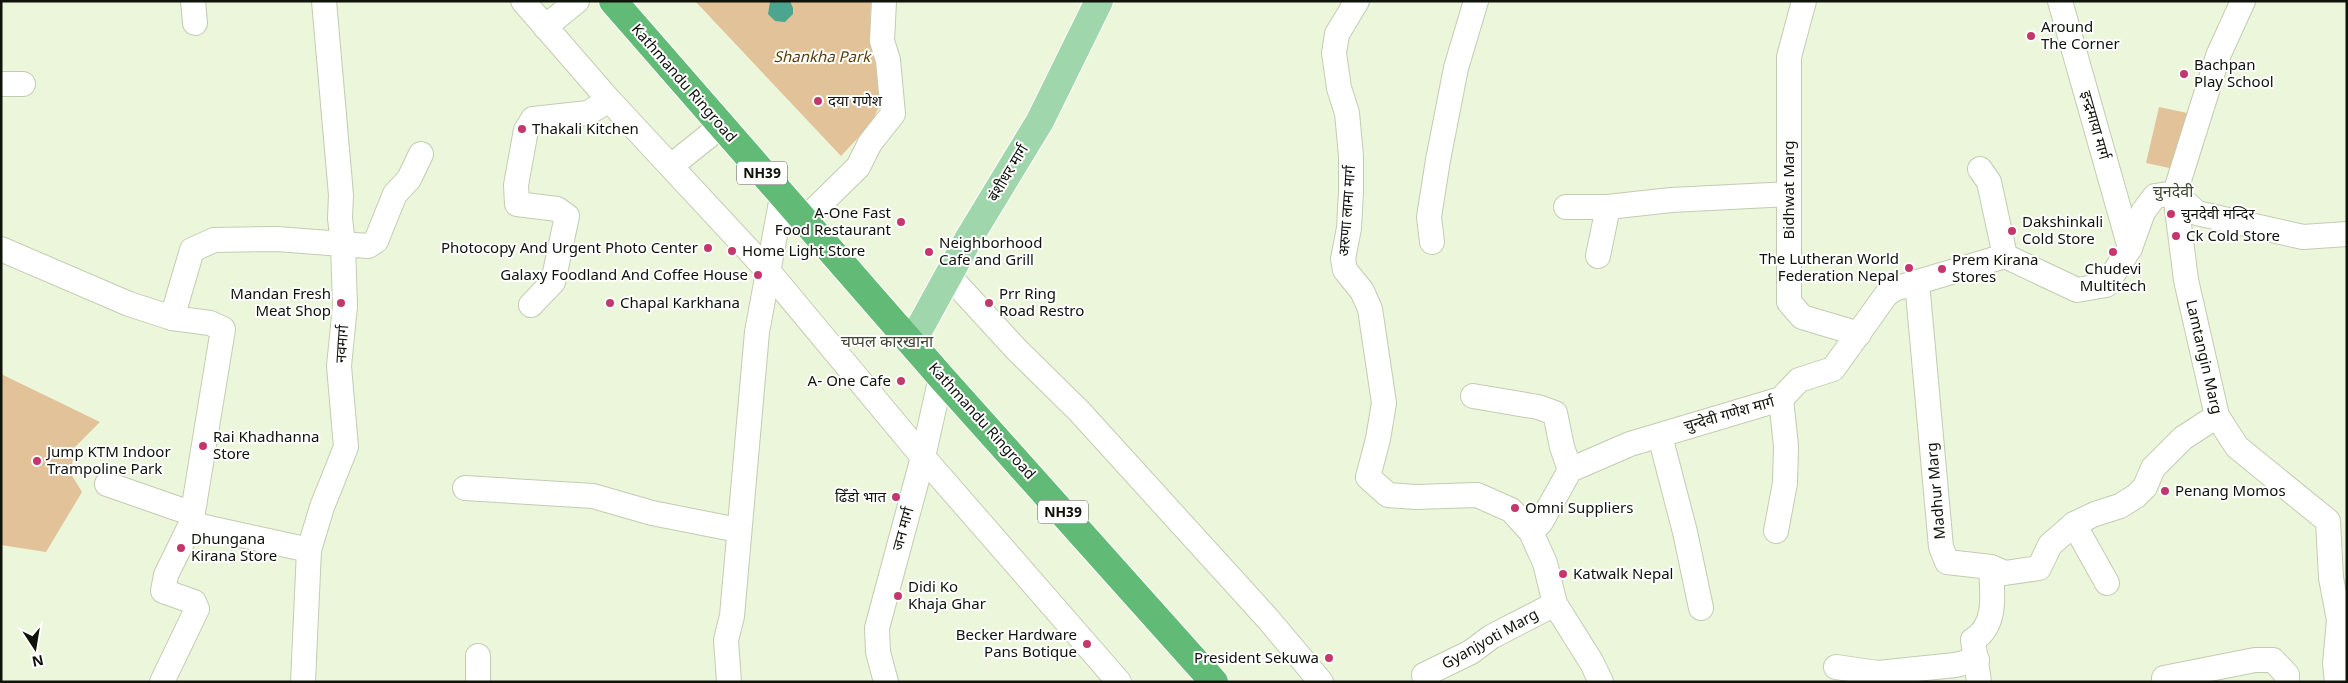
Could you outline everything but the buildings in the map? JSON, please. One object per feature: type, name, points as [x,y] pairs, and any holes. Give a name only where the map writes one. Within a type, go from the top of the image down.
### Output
[{"type":"highway","name":"Kathmandu Ringroad","points":[[613,1],[782,197],[1214,682]]},
{"type":"main road","name":"बंशीधर मार्ग","points":[[912,342],[950,276],[969,238],[1040,121],[1099,1]]},
{"type":"street","name":"नवमार्ग","points":[[303,682],[309,550],[322,507],[346,447],[339,366],[345,306],[340,218],[341,195],[324,1]]},
{"type":"street","points":[[523,1],[609,100],[769,272],[923,457],[1119,682]]},
{"type":"street","points":[[545,27],[577,1]]},
{"type":"street","points":[[804,220],[858,167],[870,143],[892,114],[888,60],[882,41],[884,1]]},
{"type":"street","name":"अरुणा लामा मार्ग","points":[[1357,1],[1337,34],[1334,53],[1340,88],[1347,113],[1351,156],[1349,228],[1343,259],[1345,270],[1362,291],[1370,309],[1384,403],[1378,440],[1368,477]]},
{"type":"street","points":[[1432,242],[1429,217],[1438,160],[1456,68],[1476,1]]},
{"type":"street","name":"Bidhwat Marg","points":[[1804,1],[1789,58],[1789,302],[1802,317],[1859,334]]},
{"type":"street","name":"इन्द्रमाया मार्ग","points":[[2060,1],[2130,248]]},
{"type":"street","points":[[2175,193],[2218,56],[2243,1]]},
{"type":"street","points":[[531,305],[553,282],[567,216],[557,209],[517,204],[516,186],[526,130],[533,120],[588,113],[609,100]]},
{"type":"street","points":[[671,166],[721,126]]},
{"type":"street","points":[[172,318],[192,250],[214,240],[277,239],[368,246],[376,241],[386,222],[395,194],[409,180],[421,154]]},
{"type":"street","points":[[1980,169],[1989,182],[2005,256],[2077,290],[2106,284],[2130,248],[2143,212],[2155,196],[2175,193]]},
{"type":"street","points":[[2175,193],[2197,213],[2303,237],[2347,234]]},
{"type":"street","name":"Lamtangin Marg","points":[[2175,193],[2186,280],[2217,416],[2237,446],[2328,521],[2330,578],[2339,620],[2335,664],[2336,682]]},
{"type":"street","points":[[1566,207],[1608,207],[1671,200],[1789,194]]},
{"type":"street","points":[[729,682],[726,640],[732,616],[738,530],[757,332],[782,197]]},
{"type":"street","points":[[1598,256],[1608,207]]},
{"type":"street","points":[[1,249],[128,304],[172,318],[210,323],[223,328],[220,360],[192,519],[166,575],[163,591],[194,602],[197,609],[162,682]]},
{"type":"street","name":"चुन्देवी गणेश मार्ग","points":[[1570,470],[1630,444],[1660,436],[1691,424],[1781,399],[1799,380],[1833,369],[1886,295],[1894,289],[2005,256]]},
{"type":"street","points":[[950,276],[1016,349],[1093,427],[1268,619],[1321,682]]},
{"type":"street","name":"Madhur Marg","points":[[1917,282],[1941,547],[1947,562],[1991,566]]},
{"type":"street","name":"जन मार्ग","points":[[886,682],[878,652],[877,628],[923,457],[941,376]]},
{"type":"street","points":[[1473,396],[1538,407],[1555,412],[1562,447],[1570,470],[1542,522],[1531,532]]},
{"type":"street","points":[[1776,531],[1785,483],[1786,446],[1781,399]]},
{"type":"street","points":[[1836,667],[1878,673],[1955,665],[1978,671],[1973,640],[1981,635],[1987,626],[1992,611],[1991,566],[2004,573],[2039,568],[2050,545],[2074,524],[2095,514],[2120,506],[2136,496],[2145,488],[2153,468],[2184,438],[2217,416]]},
{"type":"street","points":[[1660,436],[1685,532],[1701,608]]},
{"type":"street","name":"Gyanjyoti Marg","points":[[1368,477],[1388,495],[1416,497],[1477,495],[1511,510],[1531,532],[1544,563],[1555,604],[1601,682]]},
{"type":"street","points":[[107,484],[192,519],[309,550]]},
{"type":"street","points":[[465,488],[593,496],[652,513],[738,530]]},
{"type":"street","points":[[2074,524],[2107,583]]},
{"type":"street","name":"Gyanjyoti Marg","points":[[1424,675],[1471,652],[1491,637],[1555,604]]},
{"type":"street","points":[[478,656],[478,682]]},
{"type":"street","points":[[2164,678],[2256,660],[2273,660],[2287,675],[2287,682]]},
{"type":"green space","name":"Shankha Park","points":[[695,1],[871,1],[870,24],[885,92],[872,123],[841,156]]},
{"type":"green space","points":[[2159,107],[2187,113],[2174,169],[2146,163]]},
{"type":"green space","name":"Jump KTM Indoor Trampoline Park","points":[[1,374],[100,422],[74,448],[71,474],[82,492],[46,552],[1,545]]},
{"type":"water","points":[[790,1],[793,14],[785,22],[775,21],[768,14],[770,2]]},
{"type":"place","name":"Around The Corner","points":[[2031,36]]},
{"type":"place","name":"Bachpan Play School","points":[[2184,74]]},
{"type":"place","name":"दया गणेश","points":[[818,101]]},
{"type":"place","name":"Thakali Kitchen","points":[[522,129]]},
{"type":"place","name":"चुनदेवी मन्दिर","points":[[2171,214]]},
{"type":"place","name":"A-One Fast Food Restaurant","points":[[901,222]]},
{"type":"place","name":"Dakshinkali Cold Store","points":[[2012,231]]},
{"type":"place","name":"Ck Cold Store","points":[[2176,236]]},
{"type":"place","name":"Photocopy And Urgent Photo Center","points":[[708,248]]},
{"type":"place","name":"Home Light Store","points":[[732,251]]},
{"type":"place","name":"Neighborhood Cafe and Grill","points":[[929,252]]},
{"type":"place","name":"Chudevi Multitech","points":[[2113,252]]},
{"type":"place","name":"The Lutheran World Federation Nepal","points":[[1909,268]]},
{"type":"place","name":"Prem Kirana Stores","points":[[1942,269]]},
{"type":"place","name":"Galaxy Foodland And Coffee House","points":[[758,275]]},
{"type":"place","name":"Mandan Fresh Meat Shop","points":[[341,303]]},
{"type":"place","name":"Chapal Karkhana","points":[[610,303]]},
{"type":"place","name":"Prr Ring Road Restro","points":[[989,303]]},
{"type":"place","name":"A- One Cafe","points":[[901,381]]},
{"type":"place","name":"Rai Khadhanna Store","points":[[203,446]]},
{"type":"place","name":"Jump KTM Indoor Trampoline Park","points":[[37,461]]},
{"type":"place","name":"Penang Momos","points":[[2165,491]]},
{"type":"place","name":"ढिँडो भात","points":[[896,497]]},
{"type":"place","name":"Omni Suppliers","points":[[1515,508]]},
{"type":"place","name":"Dhungana Kirana Store","points":[[181,548]]},
{"type":"place","name":"Katwalk Nepal","points":[[1563,574]]},
{"type":"place","name":"Didi Ko Khaja Ghar","points":[[898,596]]},
{"type":"place","name":"Becker Hardware Pans Botique","points":[[1087,644]]},
{"type":"place","name":"President Sekuwa","points":[[1329,658]]},
{"type":"district","name":"चुनदेवी","points":[[2173,191]]},
{"type":"district","name":"चप्पल कारखाना","points":[[887,341]]}]
